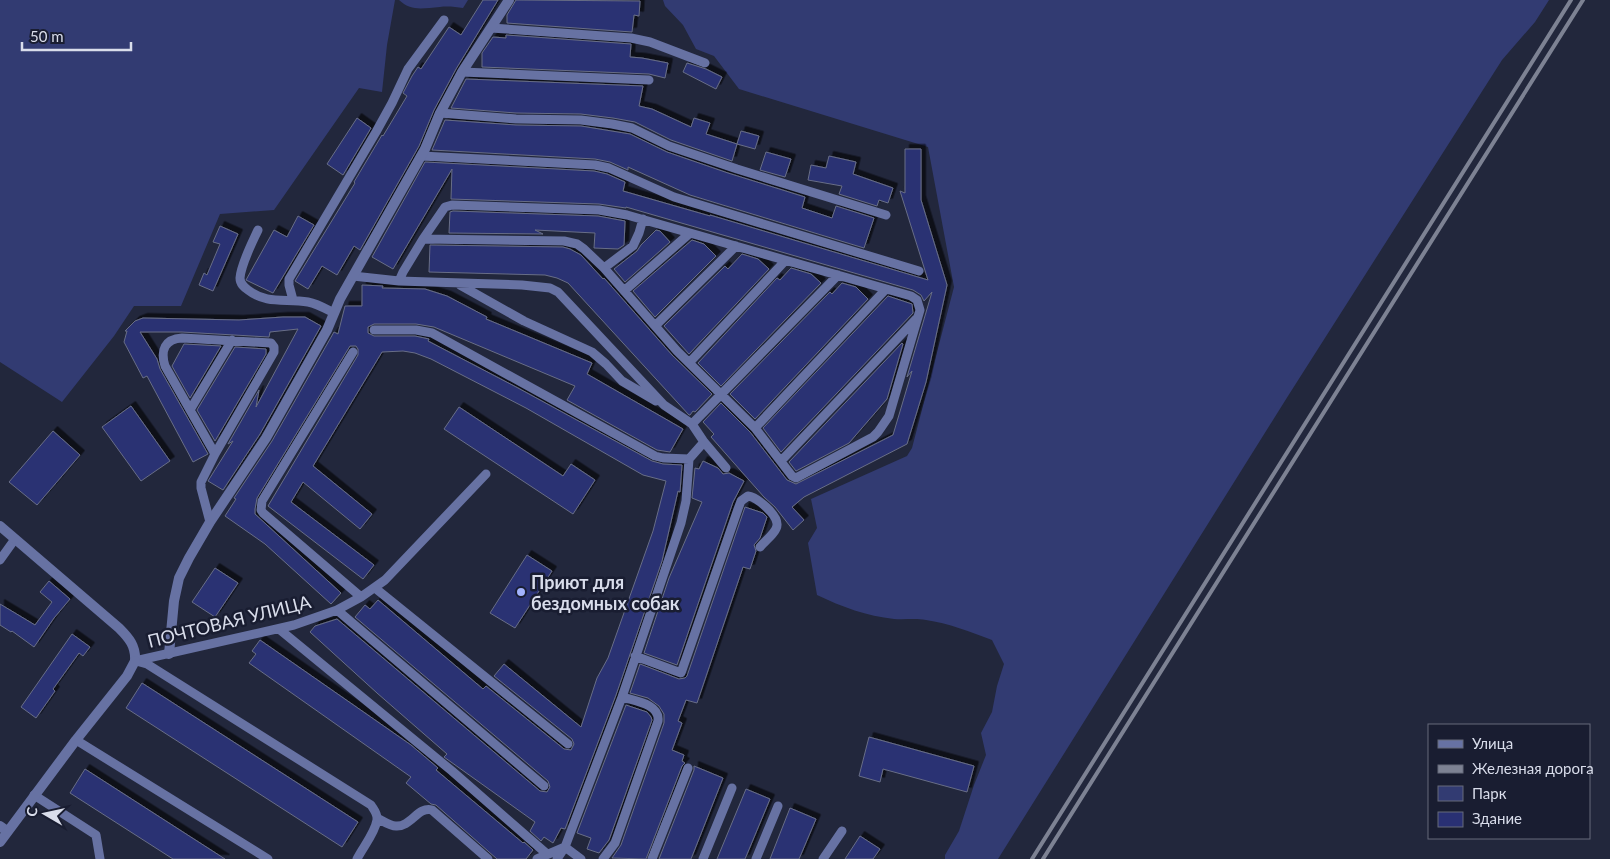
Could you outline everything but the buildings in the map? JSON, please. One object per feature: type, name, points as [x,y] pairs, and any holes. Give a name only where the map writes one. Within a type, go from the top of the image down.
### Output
[{"type":"street","points":[[169,654],[174,601],[179,578],[189,558],[210,522],[266,438],[327,330],[334,312],[420,156],[462,72],[509,0]]},
{"type":"street","points":[[0,526],[119,628],[133,646],[136,657],[127,676],[34,795],[4,829],[0,842]]},
{"type":"lane","points":[[293,300],[288,285],[289,279],[376,132],[408,69],[444,20]]},
{"type":"lane","points":[[491,28],[631,38],[650,42],[705,63]]},
{"type":"lane","points":[[462,72],[649,80]]},
{"type":"lane","points":[[440,113],[516,119],[581,120],[632,128],[669,146],[886,215]]},
{"type":"lane","points":[[420,156],[595,165],[609,168],[674,197],[919,271]]},
{"type":"lane","points":[[399,281],[423,239],[445,207],[452,205],[600,210],[643,219],[911,296],[917,300],[920,310],[890,416],[873,436],[796,478],[792,476],[755,428],[689,363],[604,268],[584,249],[571,242],[423,239]]},
{"type":"lane","points":[[604,268],[633,246],[643,219]]},
{"type":"lane","points":[[258,230],[241,274],[240,280],[242,285],[258,297],[266,300],[293,300],[316,304],[334,312]]},
{"type":"lane","points":[[624,291],[690,232]]},
{"type":"lane","points":[[656,325],[736,246]]},
{"type":"lane","points":[[689,363],[785,260]]},
{"type":"lane","points":[[692,424],[838,275]]},
{"type":"lane","points":[[353,276],[399,281],[550,288],[558,292],[664,405]]},
{"type":"lane","points":[[457,283],[524,321],[592,352],[622,381],[664,405],[692,424],[704,442],[726,468]]},
{"type":"lane","points":[[755,428],[886,289]]},
{"type":"lane","points":[[781,461],[918,317]]},
{"type":"lane","points":[[374,330],[416,330],[432,333],[655,456],[689,459]]},
{"type":"lane","points":[[210,522],[201,482],[215,454],[274,352],[271,342],[174,338],[166,344],[163,351],[164,366],[215,454]]},
{"type":"lane","points":[[190,410],[232,340]]},
{"type":"lane","points":[[353,352],[261,505],[263,513],[362,597]]},
{"type":"lane","points":[[557,859],[565,847],[622,697],[681,523],[686,501],[689,459],[704,442]]},
{"type":"lane","name":"ПОЧТОВАЯ УЛИЦА","points":[[136,657],[169,654],[279,629],[337,610],[362,597],[385,580],[486,474]]},
{"type":"lane","points":[[635,656],[681,673],[741,501],[748,496],[753,496],[760,500],[778,524],[760,547]]},
{"type":"lane","points":[[0,560],[15,539]]},
{"type":"lane","points":[[375,588],[568,744]]},
{"type":"lane","points":[[337,610],[544,786]]},
{"type":"lane","points":[[279,629],[452,771],[547,854]]},
{"type":"lane","points":[[136,657],[371,805],[376,812],[377,818],[374,829],[357,859]]},
{"type":"lane","points":[[603,859],[615,843],[658,721],[657,712],[652,707],[622,697]]},
{"type":"lane","points":[[76,740],[268,859]]},
{"type":"lane","points":[[652,859],[688,768]]},
{"type":"lane","points":[[703,859],[732,788]]},
{"type":"lane","points":[[34,795],[96,835],[100,859]]},
{"type":"lane","points":[[756,859],[778,806]]},
{"type":"lane","points":[[377,818],[394,826],[399,826],[406,824],[423,810],[432,810],[488,859]]},
{"type":"lane","points":[[823,859],[842,831]]},
{"type":"lane","points":[[537,859],[565,847]]},
{"type":"lane","points":[[565,847],[581,859]]},
{"type":"green space","points":[[0,0],[395,0],[387,45],[382,92],[359,88],[274,210],[220,214],[181,306],[134,306],[114,336],[62,402],[0,362]]},
{"type":"green space","points":[[399,0],[468,0],[463,8],[413,8]]},
{"type":"green space","points":[[663,0],[1549,0],[1535,22],[1502,60],[1288,396],[998,859],[945,859],[945,855],[959,831],[986,755],[981,733],[992,712],[1004,664],[992,640],[934,621],[884,618],[864,613],[817,595],[808,543],[817,528],[811,499],[907,456],[912,448],[954,287],[928,147],[739,89],[714,56],[696,49],[683,25],[665,6]]},
{"type":"railway","points":[[1032,859],[1571,0]]},
{"type":"railway","points":[[1043,859],[1583,0]]},
{"type":"place","name":"Приют для бездомных собак","points":[[521,592]]}]
